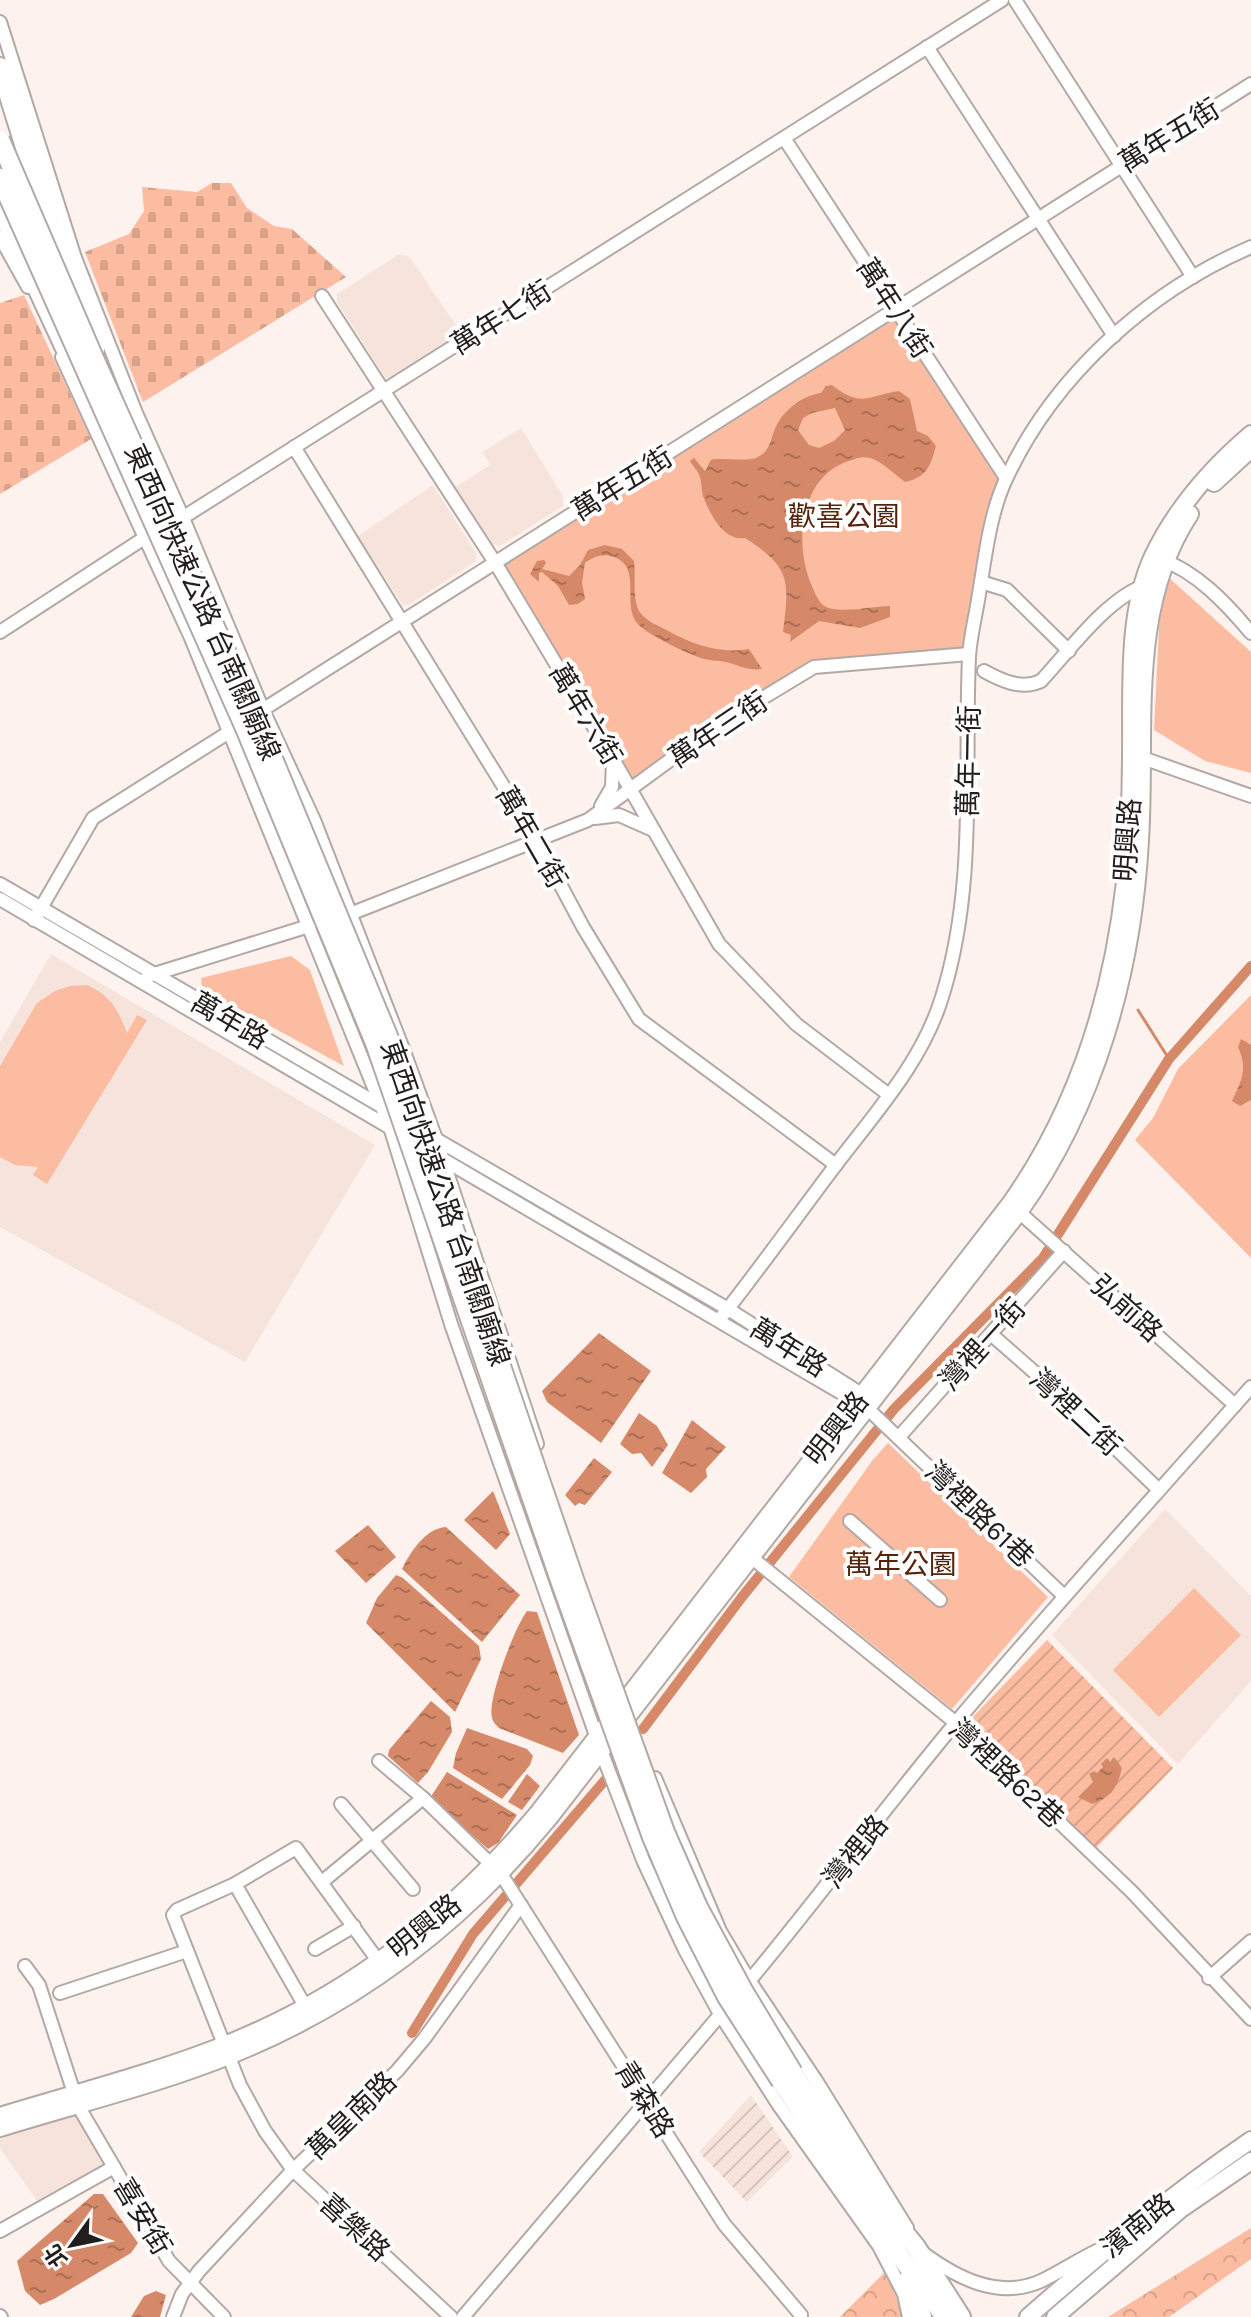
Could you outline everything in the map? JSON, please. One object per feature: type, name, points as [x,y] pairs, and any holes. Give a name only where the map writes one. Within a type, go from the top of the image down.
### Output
[{"type":"highway","points":[[0,67],[50,228],[96,338],[94,358]]},
{"type":"highway","name":"東西向快速公路 台南關廟線","points":[[0,140],[257,720],[388,1036],[575,1582],[665,1832],[698,1907],[787,2077],[890,2242]]},
{"type":"highway","name":"東西向快速公路 台南關廟線","points":[[0,178],[245,728],[375,1043],[562,1586],[652,1837],[686,1917],[727,1997],[916,2247],[961,2317]]},
{"type":"highway","points":[[0,208],[70,359],[90,382]]},
{"type":"highway","points":[[890,2242],[915,2294],[922,2317]]},
{"type":"highway","points":[[890,2242],[945,2317]]},
{"type":"main road","name":"明興路","points":[[0,2128],[76,2099],[227,2050],[386,1973],[425,1943],[499,1871],[629,1705],[751,1557],[1019,1212],[1064,1138],[1082,1101],[1108,1028],[1128,941],[1136,879],[1137,756],[1130,671],[1150,584],[1189,497],[1227,454],[1251,434]]},
{"type":"main road","name":"明興路","points":[[1159,559],[1201,499],[1251,449]]},
{"type":"main road","name":"明興路","points":[[866,1406],[1019,1191],[1048,1145],[1071,1098],[1098,1024],[1116,940],[1137,756]]},
{"type":"main road","name":"明興路","points":[[309,2012],[499,1871]]},
{"type":"main road","name":"明興路","points":[[0,2116],[76,2099]]},
{"type":"main road","name":"濱南路","points":[[1028,2317],[1182,2188],[1251,2140]]},
{"type":"main road","name":"濱南路","points":[[1055,2317],[1181,2209],[1251,2161]]},
{"type":"street","name":"萬年七街","points":[[0,632],[146,536],[183,518],[1002,0]]},
{"type":"street","points":[[1015,0],[1193,277]]},
{"type":"street","points":[[0,22],[75,258],[136,413],[263,710],[314,820],[436,1139],[564,1527],[668,1813],[720,1931],[901,2215],[916,2247],[965,2280],[1000,2287],[1040,2281],[1073,2261],[1112,2244]]},
{"type":"street","points":[[927,47],[1114,336]]},
{"type":"street","name":"萬年五街","points":[[37,914],[93,818],[1251,84]]},
{"type":"street","name":"萬年八街","points":[[784,138],[1006,478]]},
{"type":"street","points":[[0,237],[31,292],[146,536],[230,731],[390,1127],[451,1324],[643,1860],[685,1950],[720,2014],[778,2104],[879,2246],[904,2294],[909,2317]]},
{"type":"street","name":"萬年一街","points":[[724,1314],[889,1095],[920,1047],[939,1007],[961,907],[968,822],[969,654],[994,516],[1006,478],[1056,397],[1114,336],[1161,297],[1251,247]]},
{"type":"street","name":"萬年六街","points":[[322,296],[496,564],[719,944],[796,1024],[889,1095]]},
{"type":"street","name":"萬年二街","points":[[294,447],[536,839],[583,927],[639,1019],[836,1165]]},
{"type":"street","points":[[1159,559],[1182,569],[1230,608],[1251,633]]},
{"type":"street","points":[[981,582],[1007,590],[1069,651]]},
{"type":"street","points":[[984,671],[1000,680],[1029,686],[1041,681],[1120,600],[1150,584]]},
{"type":"street","name":"萬年三街","points":[[350,914],[588,820],[718,725],[814,667],[969,654]]},
{"type":"street","points":[[1137,756],[1251,796]]},
{"type":"street","points":[[588,820],[607,798],[612,787],[613,759]]},
{"type":"street","points":[[588,820],[619,815],[654,831]]},
{"type":"street","name":"萬年路","points":[[0,884],[37,914],[138,981],[442,1159],[724,1314]]},
{"type":"street","name":"萬年路","points":[[0,899],[37,914],[153,974],[436,1139],[724,1314],[866,1406],[897,1434]]},
{"type":"street","points":[[138,981],[309,926]]},
{"type":"street","name":"弘前路","points":[[1019,1212],[1235,1405]]},
{"type":"street","name":"灣裡一街","points":[[897,1434],[992,1335],[1064,1251]]},
{"type":"street","name":"灣裡二街","points":[[992,1335],[1159,1490]]},
{"type":"street","name":"灣裡路","points":[[463,2317],[749,1980],[956,1723],[1064,1596],[1251,1387]]},
{"type":"street","name":"灣裡路61巷","points":[[897,1434],[1064,1596]]},
{"type":"street","points":[[850,1521],[940,1600]]},
{"type":"street","name":"灣裡路62巷","points":[[751,1557],[956,1723],[1132,1892],[1209,1978],[1251,2019]]},
{"type":"street","name":"青森路","points":[[379,1761],[423,1798],[499,1871],[724,2224],[800,2316]]},
{"type":"street","points":[[322,1882],[423,1798]]},
{"type":"street","points":[[341,1804],[413,1889]]},
{"type":"street","points":[[309,2012],[235,1884],[296,1848],[379,1962]]},
{"type":"street","name":"喜樂路","points":[[235,1884],[177,1910],[173,1915],[255,2115],[293,2170],[451,2317]]},
{"type":"street","name":"萬皇南路","points":[[173,2317],[189,2284],[293,2170],[397,2071],[433,2027],[521,1905]]},
{"type":"street","points":[[315,1949],[354,1926]]},
{"type":"street","points":[[1209,1978],[1251,1941]]},
{"type":"street","points":[[60,1993],[187,1951]]},
{"type":"street","name":"喜安街","points":[[25,1966],[39,1985],[76,2099],[114,2167],[162,2250],[189,2284],[224,2317]]},
{"type":"street","points":[[0,2231],[114,2167]]},
{"type":"shaded area","points":[[398,255],[409,256],[459,330],[455,338],[392,378],[385,377],[337,302],[337,294]]},
{"type":"shaded area","points":[[521,428],[563,496],[563,506],[500,546],[489,543],[454,488],[490,465],[483,452]]},
{"type":"shaded area","points":[[433,485],[477,555],[475,562],[408,605],[403,605],[358,536]]},
{"type":"shaded area","points":[[51,954],[375,1145],[245,1362],[0,1227],[0,1042]]},
{"type":"shaded area","points":[[1165,1509],[1251,1596],[1251,1681],[1178,1764],[1052,1635]]},
{"type":"shaded area","points":[[751,2095],[793,2157],[747,2202],[699,2152]]},
{"type":"shaded area","points":[[88,2110],[116,2154],[107,2165],[38,2202],[0,2148],[0,2138]]},
{"type":"green space","points":[[212,183],[231,183],[247,208],[274,226],[292,229],[346,277],[143,402],[85,252],[129,234],[144,211],[142,187],[197,192]]},
{"type":"green space","points":[[24,295],[91,439],[0,494],[0,303]]},
{"type":"green space","name":"歡喜公園","points":[[896,309],[1006,478],[969,654],[814,667],[630,789],[496,564]]},
{"type":"green space","points":[[1167,576],[1251,652],[1251,773],[1205,761],[1154,730],[1159,627]]},
{"type":"green space","points":[[291,956],[310,970],[344,1066],[202,989],[201,978]]},
{"type":"green space","points":[[87,985],[102,993],[112,1004],[127,1033],[137,1015],[147,1020],[47,1184],[33,1175],[38,1167],[15,1165],[0,1157],[0,1066],[37,1003],[55,991]]},
{"type":"green space","points":[[1251,995],[1251,1258],[1135,1140],[1153,1118],[1178,1069]]},
{"type":"green space","name":"萬年公園","points":[[888,1443],[1048,1597],[952,1709],[789,1577]]},
{"type":"green space","points":[[1194,1588],[1241,1635],[1159,1717],[1113,1670]]},
{"type":"green space","points":[[1047,1640],[1173,1768],[1095,1849],[967,1723]]},
{"type":"green space","points":[[1251,2228],[1251,2259],[1169,2317],[1108,2317]]},
{"type":"green space","points":[[884,2273],[895,2292],[902,2317],[840,2317]]},
{"type":"water","points":[[832,385],[858,398],[899,391],[910,399],[917,431],[928,436],[936,446],[926,470],[912,480],[905,482],[879,462],[864,457],[831,470],[819,482],[810,497],[802,532],[806,568],[817,598],[823,605],[836,609],[890,606],[890,617],[860,628],[819,621],[790,642],[791,635],[783,632],[786,588],[779,568],[772,558],[745,538],[730,535],[718,525],[703,496],[701,479],[690,461],[694,458],[705,471],[714,459],[745,460],[762,455],[787,411],[797,402],[821,393],[826,386]],"holes":[[[835,408],[845,430],[834,441],[819,448],[809,445],[798,430],[803,418]]]},
{"type":"water","points":[[605,545],[622,549],[634,561],[636,599],[639,611],[645,618],[698,644],[728,650],[749,649],[762,669],[701,658],[667,643],[642,627],[633,615],[627,569],[614,557],[599,556],[585,563],[582,582],[585,599],[578,604],[569,605],[558,586],[542,572],[539,573],[539,582],[530,574],[537,561],[544,560],[546,563],[542,569],[569,576],[588,550]]},
{"type":"water","points":[[1241,1039],[1251,1045],[1251,1100],[1240,1106],[1232,1101],[1242,1074],[1243,1062],[1238,1047]]},
{"type":"water","points":[[599,1333],[651,1371],[601,1443],[547,1402],[542,1391]]},
{"type":"water","points":[[639,1413],[657,1426],[668,1445],[652,1467],[641,1453],[632,1454],[620,1444]]},
{"type":"water","points":[[692,1420],[726,1447],[706,1469],[707,1477],[691,1493],[662,1473]]},
{"type":"water","points":[[594,1458],[612,1472],[585,1505],[579,1503],[575,1506],[565,1495]]},
{"type":"water","points":[[493,1491],[510,1534],[496,1550],[464,1520]]},
{"type":"water","points":[[368,1525],[396,1557],[366,1583],[335,1551]]},
{"type":"water","points":[[446,1527],[520,1595],[482,1642],[402,1569],[425,1536]]},
{"type":"water","points":[[396,1575],[479,1646],[481,1659],[455,1712],[366,1623],[377,1598]]},
{"type":"water","points":[[527,1611],[537,1612],[579,1735],[563,1753],[499,1728],[492,1718],[503,1663]]},
{"type":"water","points":[[431,1701],[450,1717],[452,1732],[418,1783],[388,1756],[389,1750]]},
{"type":"water","points":[[467,1728],[527,1749],[533,1756],[530,1765],[502,1799],[453,1768]]},
{"type":"water","points":[[1114,1757],[1122,1768],[1113,1791],[1092,1804],[1078,1797],[1093,1782],[1089,1774],[1097,1773],[1107,1758],[1110,1762]]},
{"type":"water","points":[[447,1772],[517,1815],[498,1843],[488,1849],[430,1798]]},
{"type":"water","points":[[527,1774],[540,1786],[522,1810],[508,1802]]},
{"type":"water","points":[[94,2194],[103,2194],[138,2243],[131,2253],[40,2305],[25,2291],[17,2261]]},
{"type":"water","points":[[156,2291],[166,2295],[160,2317],[131,2317],[144,2296]]},
{"type":"waterway","points":[[643,1729],[742,1597],[894,1409],[1043,1258],[1169,1059],[1251,966]]},
{"type":"waterway","points":[[1138,1010],[1169,1059]]},
{"type":"waterway","points":[[412,2033],[473,1934],[606,1779]]}]
